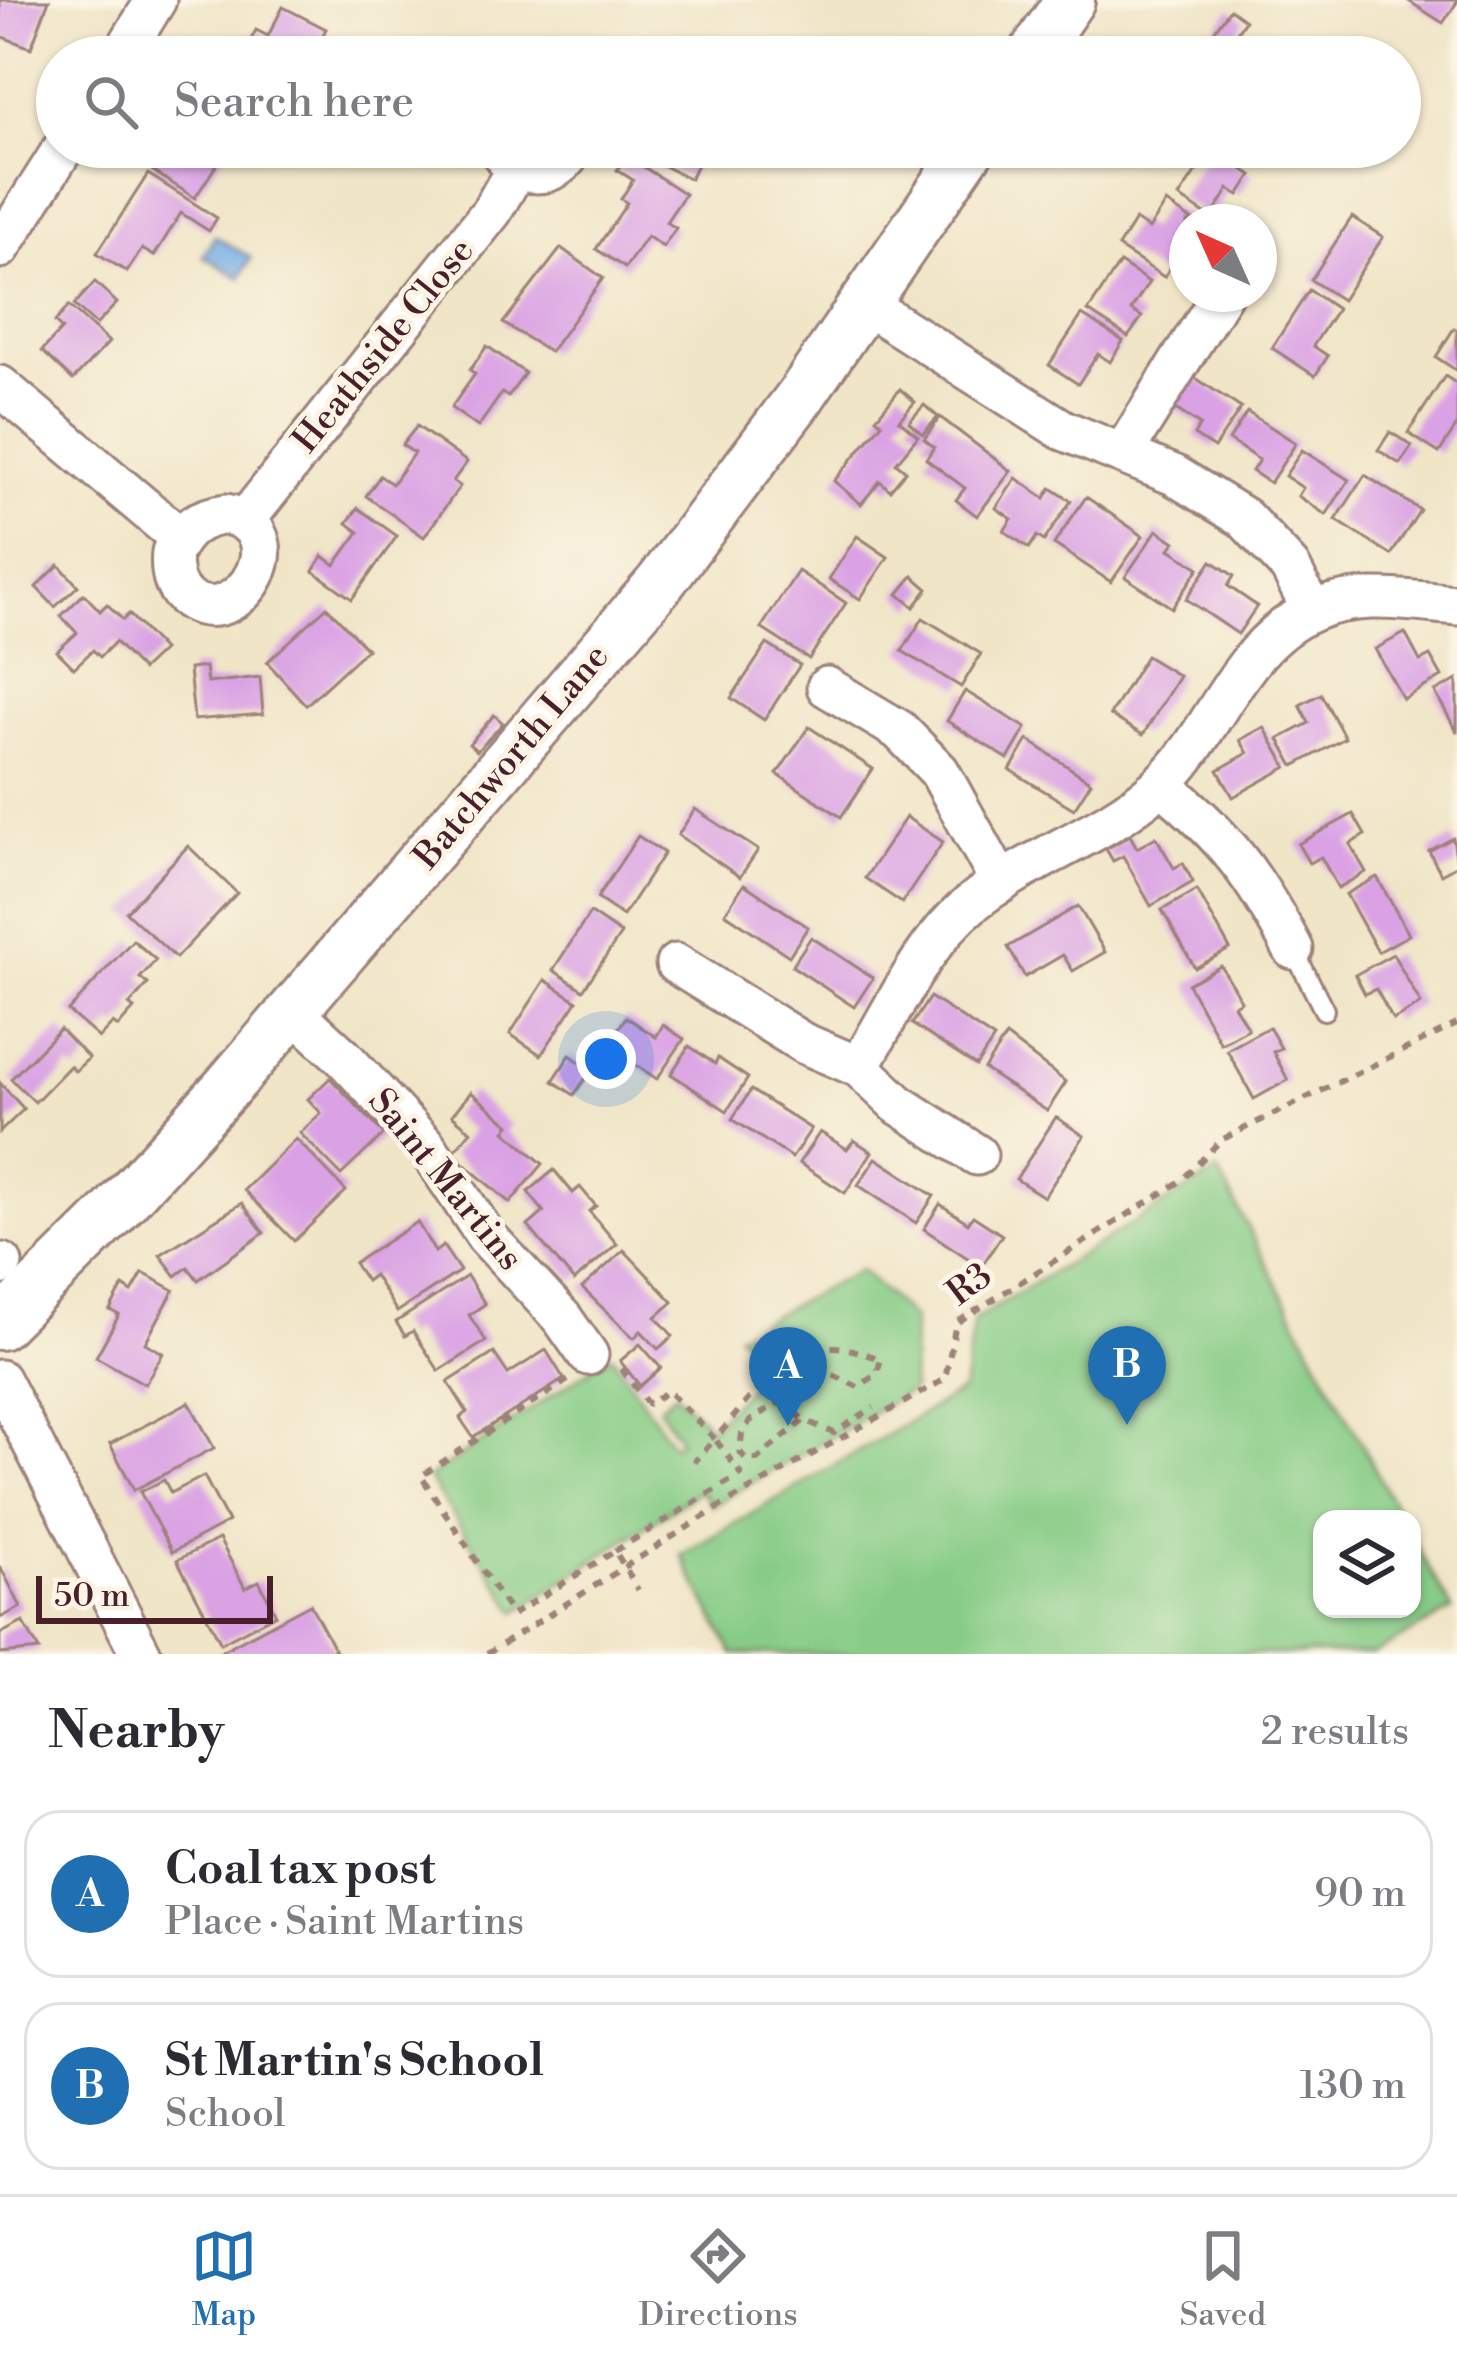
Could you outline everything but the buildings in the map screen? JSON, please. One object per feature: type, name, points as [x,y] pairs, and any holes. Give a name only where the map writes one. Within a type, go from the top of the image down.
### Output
[{"type":"street","points":[[134,36],[156,0]]},
{"type":"street","points":[[1045,36],[1070,0]]},
{"type":"street","points":[[0,248],[51,168]]},
{"type":"street","name":"Heathside Close","points":[[246,519],[492,211],[504,168]]},
{"type":"street","name":"Batchworth Lane","points":[[0,1325],[112,1214],[294,1012],[660,584],[865,304],[956,168]]},
{"type":"street","points":[[865,304],[1063,430],[1174,475],[1244,518],[1290,567],[1312,611]]},
{"type":"street","points":[[1123,453],[1211,312]]},
{"type":"street","points":[[0,386],[179,537]]},
{"type":"street","points":[[226,514],[246,519],[259,533],[253,579],[237,598],[221,607],[202,607],[186,600],[176,586],[172,552],[179,537],[190,525],[208,517],[226,514]]},
{"type":"street","points":[[859,1067],[950,925],[1001,883],[1130,809],[1162,784],[1252,658],[1278,634],[1312,611],[1360,599],[1457,605]]},
{"type":"street","points":[[827,687],[898,730],[939,771],[1001,883]]},
{"type":"street","points":[[1162,784],[1237,855],[1258,883],[1293,949]]},
{"type":"street","points":[[676,964],[803,1043],[859,1067],[898,1103],[976,1155]]},
{"type":"street","name":"Saint Martins","points":[[294,1012],[425,1146],[485,1236],[562,1318],[589,1362]]},
{"type":"street","points":[[0,1380],[140,1654]]},
{"type":"lane","points":[[1293,949],[1324,1010]]},
{"type":"path","name":"R3","points":[[487,1654],[721,1506],[945,1379],[956,1323],[1181,1180],[1221,1140],[1457,1024]]},
{"type":"path","points":[[694,1462],[796,1356],[834,1347],[881,1359],[877,1374],[858,1387],[811,1372],[792,1383],[781,1401],[750,1421],[742,1433],[740,1452],[746,1459],[757,1459],[804,1420]]},
{"type":"path","points":[[589,1362],[648,1404],[668,1391],[715,1439],[741,1474],[512,1615],[421,1476],[589,1362]]},
{"type":"path","points":[[781,1401],[804,1420],[834,1433],[874,1407]]},
{"type":"path","points":[[615,1551],[638,1590]]},
{"type":"green space","points":[[1218,1171],[1396,1510],[1313,1510],[1313,1618],[1421,1618],[1421,1554],[1452,1610],[1374,1654],[733,1654],[681,1555],[963,1390],[974,1320]]},
{"type":"green space","points":[[860,1270],[913,1319],[912,1390],[712,1506],[700,1490],[517,1612],[428,1478],[612,1355],[673,1446],[680,1440],[659,1407],[675,1393],[711,1427],[771,1363],[737,1334]]},
{"type":"water","points":[[215,236],[251,258],[240,278],[203,256]]},
{"type":"place","name":"St Martin's School","points":[[1127,1425]]},
{"type":"place","name":"Coal tax post","points":[[788,1426]]}]
